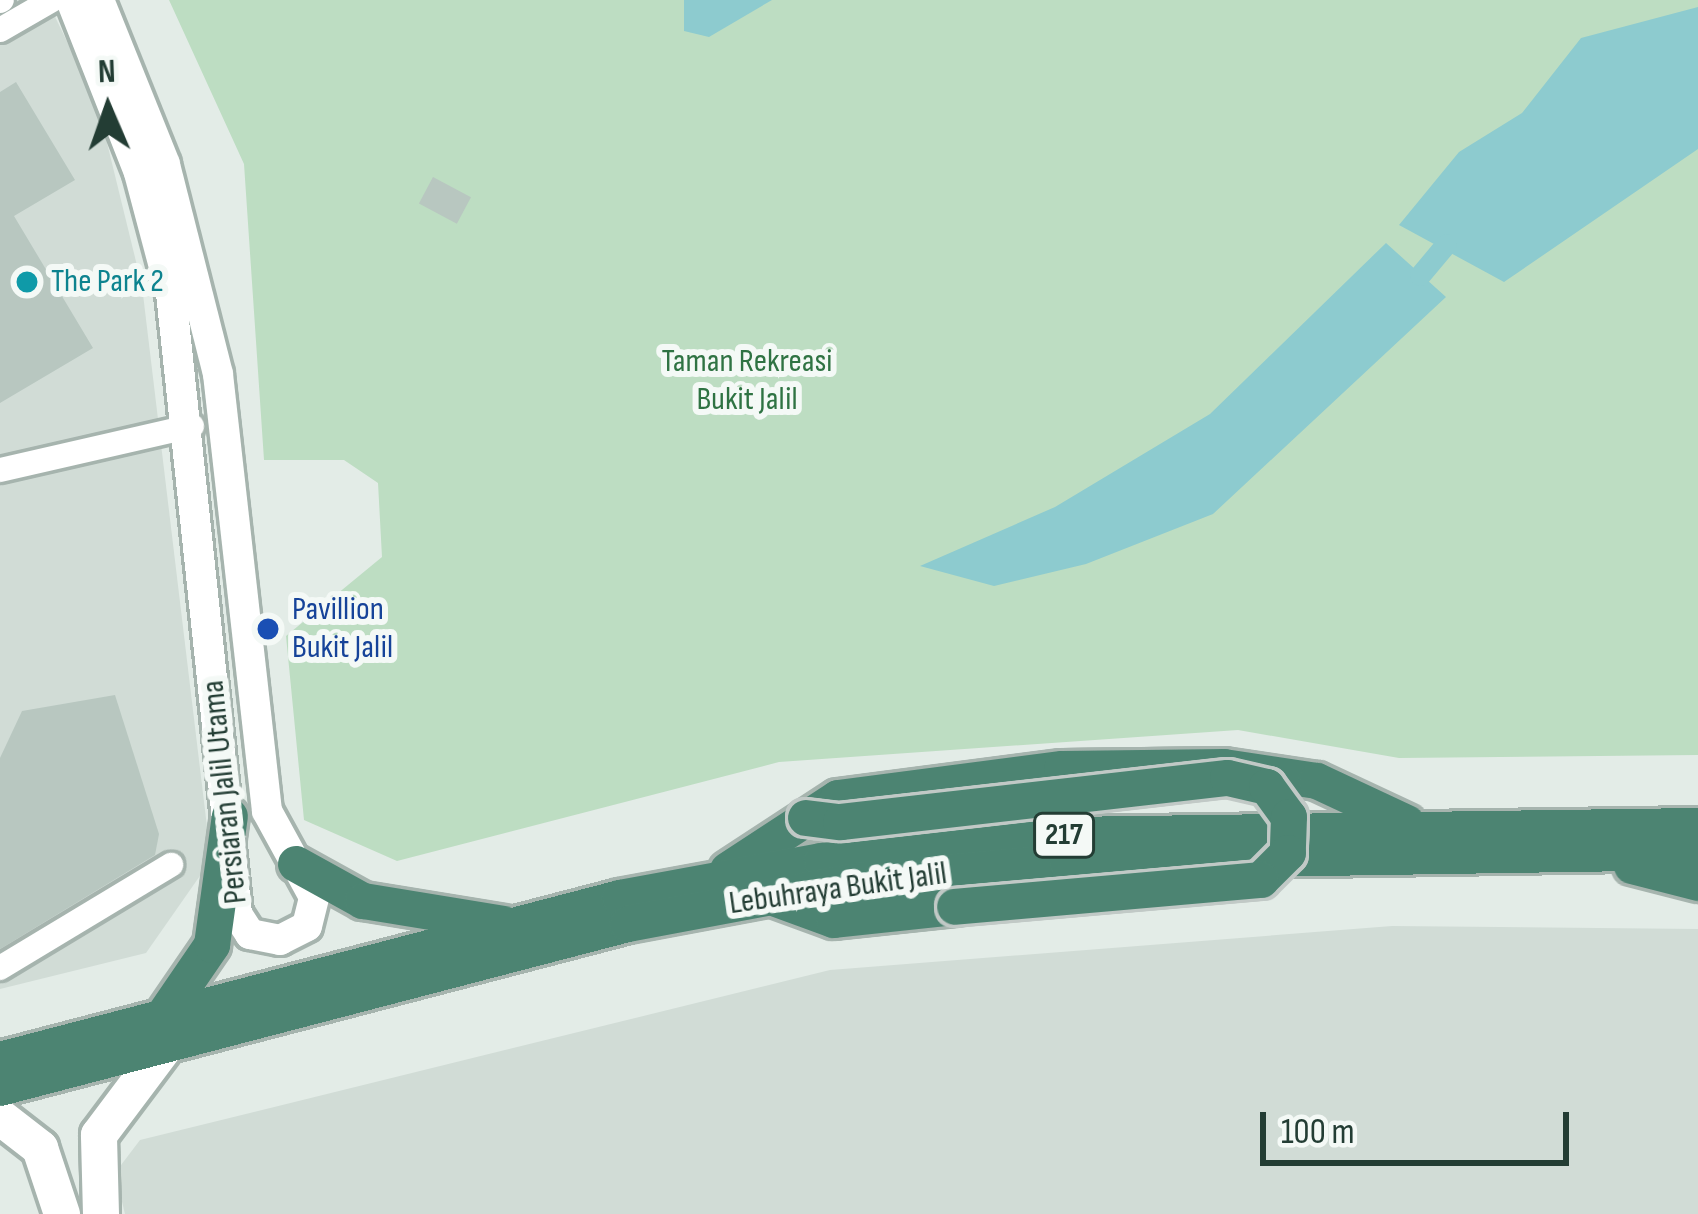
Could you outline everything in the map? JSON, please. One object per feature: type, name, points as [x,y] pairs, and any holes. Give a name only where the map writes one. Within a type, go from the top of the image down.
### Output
[{"type":"highway","points":[[715,878],[838,798],[893,786],[1175,766],[1317,781],[1416,827]]},
{"type":"highway","points":[[768,896],[834,920],[1261,880],[1288,854],[1289,817],[1267,787],[1228,778],[841,823],[806,818]]},
{"type":"highway","points":[[160,1038],[212,945],[230,817]]},
{"type":"highway","name":"Lebuhraya Bukit Jalil","points":[[0,1088],[512,926],[715,878],[998,840],[1416,827],[1694,831]]},
{"type":"highway","name":"Lebuhraya Bukit Jalil","points":[[0,1060],[160,1038],[768,896],[1067,862],[1580,853],[1694,831]]},
{"type":"highway","points":[[1580,853],[1698,883]]},
{"type":"highway","points":[[296,864],[363,901],[512,926]]},
{"type":"main road","points":[[101,1214],[99,1135],[160,1038]]},
{"type":"main road","points":[[0,1117],[40,1148],[62,1214]]},
{"type":"street","points":[[0,30],[52,0]]},
{"type":"street","name":"Persiaran Jalil Utama","points":[[71,0],[139,173],[192,426],[237,914],[250,934],[280,940],[307,926],[314,897],[267,811],[218,374],[165,164],[100,0]]},
{"type":"street","points":[[0,470],[192,426]]},
{"type":"street","points":[[0,968],[171,865]]},
{"type":"shaded area","points":[[0,0],[47,0],[98,106],[142,286],[211,860],[146,953],[0,989]]},
{"type":"shaded area","points":[[1392,926],[1698,929],[1698,1214],[125,1214],[115,1173],[140,1140],[830,970]]},
{"type":"green space","name":"Taman Rekreasi Bukit Jalil","points":[[169,0],[1698,0],[1698,755],[1399,758],[1238,730],[779,762],[397,861],[304,820],[286,636],[382,557],[378,483],[344,460],[264,460],[244,164]]},
{"type":"water","points":[[684,0],[772,0],[709,37],[684,31]]},
{"type":"water","points":[[1698,7],[1698,149],[1504,282],[1399,225],[1459,152],[1522,113],[1581,38]]},
{"type":"water","points":[[1386,243],[1446,297],[1213,514],[1086,564],[994,586],[920,566],[1055,507],[1210,414]]},
{"type":"building","name":"The Park 2","points":[[16,82],[75,180],[14,216],[93,348],[0,403],[0,92]]},
{"type":"building","points":[[433,177],[471,197],[457,224],[419,203]]},
{"type":"building","points":[[115,695],[159,834],[155,855],[0,949],[0,758],[22,711]]},
{"type":"waterway","points":[[1420,275],[1446,244]]},
{"type":"place","name":"The Park 2","points":[[27,282]]},
{"type":"place","name":"Pavillion Bukit Jalil","points":[[268,629]]}]
